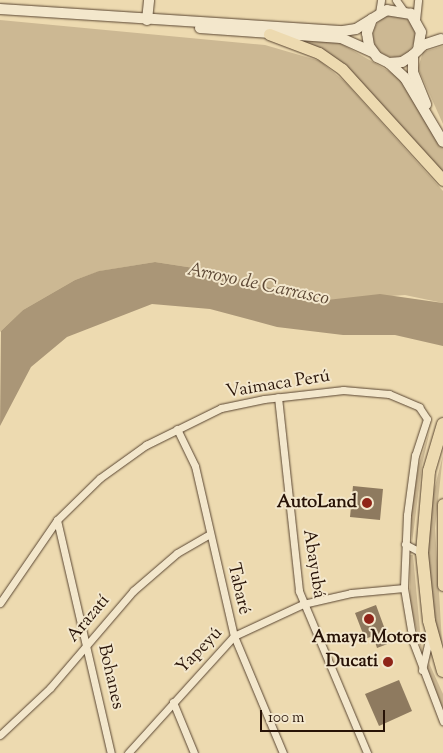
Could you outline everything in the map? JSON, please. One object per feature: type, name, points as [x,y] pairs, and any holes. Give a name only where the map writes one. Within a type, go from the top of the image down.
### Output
[{"type":"highway","points":[[443,424],[428,471],[422,553],[431,631],[443,672]]},
{"type":"main road","points":[[147,20],[149,0]]},
{"type":"main road","points":[[0,10],[188,24],[343,31],[356,29],[376,16],[403,10],[442,40],[402,62],[389,63]]},
{"type":"main road","points":[[373,53],[367,32],[376,16]]},
{"type":"main road","points":[[418,23],[417,83],[443,132]]},
{"type":"main road","points":[[188,24],[194,28],[341,38],[373,53],[389,63],[405,78],[443,142]]},
{"type":"main road","points":[[269,34],[319,53],[342,70],[443,180]]},
{"type":"main road","points":[[442,579],[443,504]]},
{"type":"street","points":[[376,16],[382,0]]},
{"type":"street","points":[[396,0],[403,10]]},
{"type":"street","points":[[418,0],[418,23]]},
{"type":"street","name":"Vaimaca Perú","points":[[0,603],[57,520],[122,461],[177,428],[221,408],[278,397],[366,390],[405,400],[425,413],[426,426],[410,485],[405,544]]},
{"type":"street","name":"Abayubá","points":[[278,397],[302,604],[367,753]]},
{"type":"street","name":"Tabaré","points":[[177,428],[195,466],[234,636],[283,753]]},
{"type":"street","name":"Bohanes","points":[[57,520],[111,753]]},
{"type":"street","name":"Arazatí","points":[[0,735],[50,688],[87,643],[150,574],[210,534]]},
{"type":"street","points":[[422,553],[405,544],[404,588],[422,670],[443,721]]},
{"type":"street","name":"Yapeyú","points":[[128,753],[234,636],[302,604],[352,592],[404,588]]},
{"type":"street","points":[[422,670],[431,631]]},
{"type":"street","points":[[173,702],[194,753]]},
{"type":"shaded area","points":[[398,15],[406,18],[412,24],[415,36],[412,48],[406,54],[390,57],[382,54],[376,48],[373,32],[376,24],[382,18]]},
{"type":"shaded area","points":[[0,20],[265,45],[320,61],[345,82],[443,191],[443,303],[405,295],[318,301],[207,270],[155,262],[100,271],[75,280],[23,310],[0,332]]},
{"type":"shaded area","points":[[301,39],[333,39],[399,77],[443,147],[443,175],[376,101]]},
{"type":"shaded area","points":[[443,46],[443,124],[418,68],[423,52]]},
{"type":"shaded area","points":[[430,430],[422,465],[412,543],[411,512],[419,464]]},
{"type":"shaded area","points":[[443,455],[435,528],[443,658],[435,626],[427,557],[433,494]]},
{"type":"shaded area","points":[[410,555],[413,555],[422,652],[410,604]]},
{"type":"shaded area","points":[[429,663],[443,694],[443,709],[427,670]]},
{"type":"water","name":"Arroyo de Carrasco","points":[[155,262],[207,270],[318,301],[380,294],[443,303],[443,346],[395,335],[343,335],[277,327],[210,309],[152,304],[67,337],[31,367],[0,426],[1,331],[23,310],[75,280],[99,271]]},
{"type":"building","name":"AutoLand","points":[[353,486],[383,489],[380,520],[350,517]]},
{"type":"building","name":"Amaya Motors","points":[[376,605],[390,643],[377,648],[373,636],[365,639],[355,613]]},
{"type":"building","points":[[399,680],[412,711],[379,726],[365,694]]},
{"type":"place","name":"AutoLand","points":[[367,503]]},
{"type":"place","name":"Amaya Motors","points":[[369,619]]},
{"type":"place","name":"Ducati","points":[[388,662]]}]
